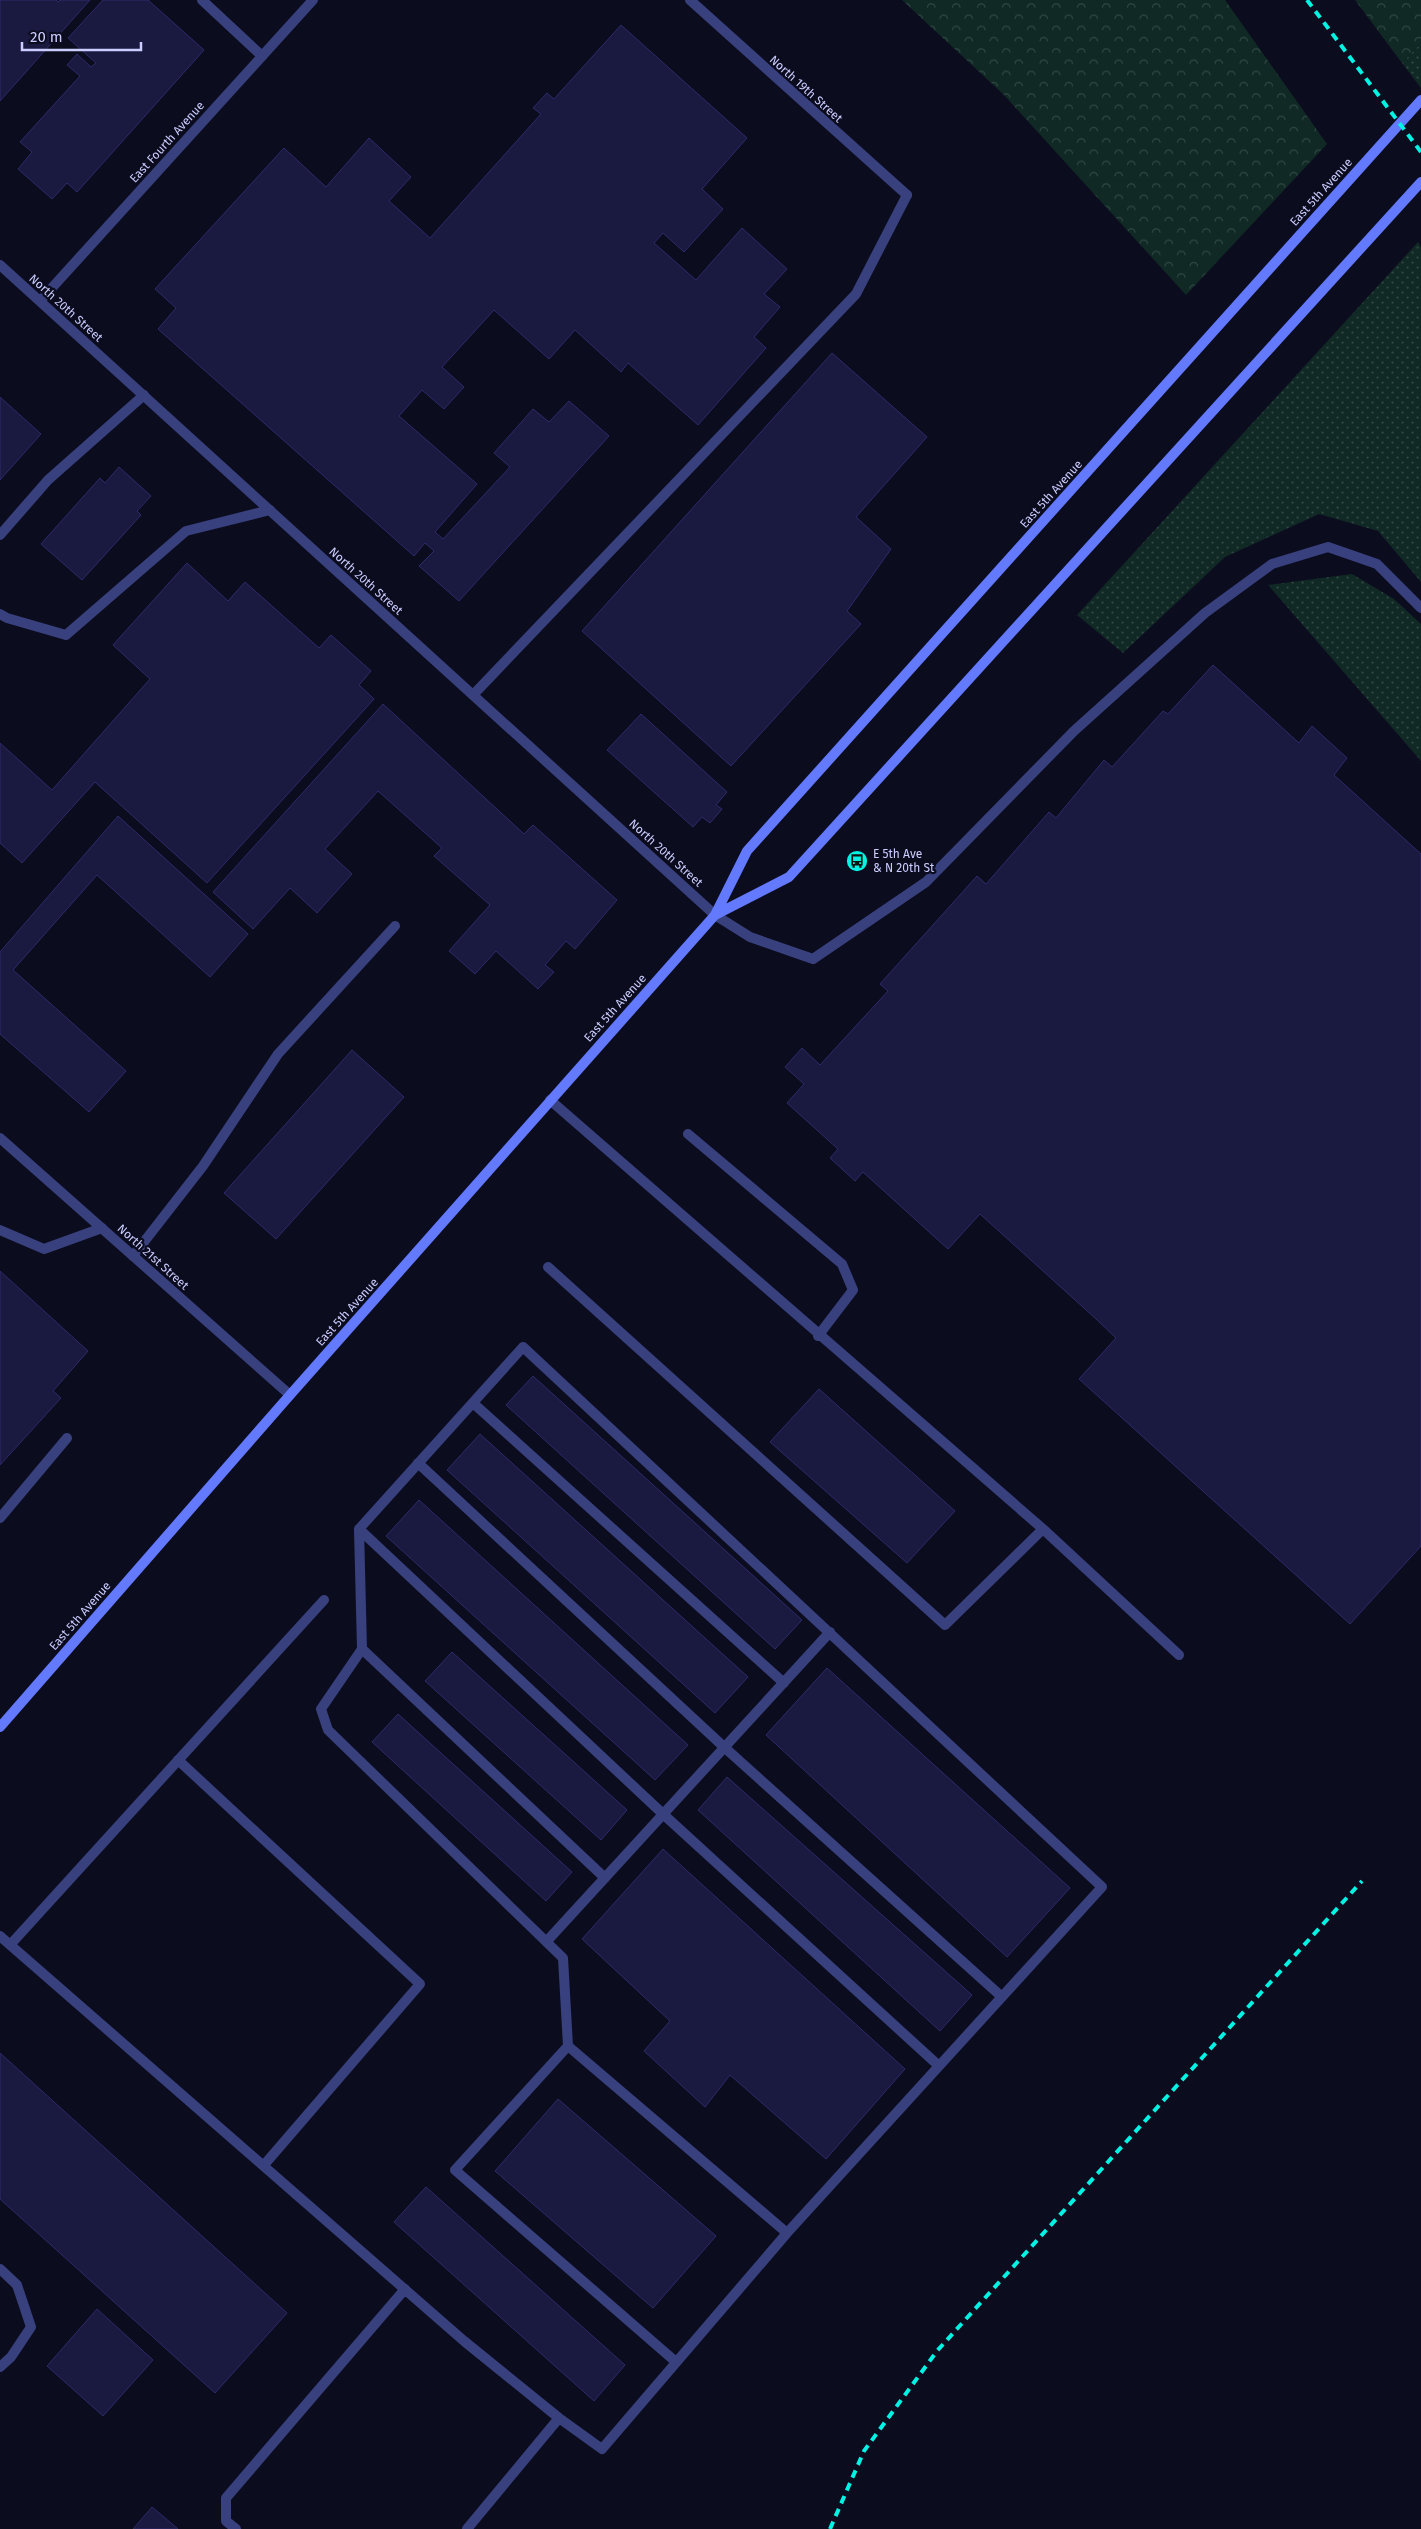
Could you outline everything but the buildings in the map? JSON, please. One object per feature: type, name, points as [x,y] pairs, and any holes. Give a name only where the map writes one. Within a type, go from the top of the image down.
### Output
[{"type":"main road","name":"East 5th Avenue","points":[[0,1727],[290,1395],[715,915],[747,851],[1421,100]]},
{"type":"main road","name":"East 5th Avenue","points":[[715,915],[789,877],[1421,182]]},
{"type":"street","points":[[202,0],[262,56]]},
{"type":"street","name":"East Fourth Avenue","points":[[40,301],[312,0]]},
{"type":"street","name":"North 19th Street","points":[[473,694],[856,294],[907,195],[690,0]]},
{"type":"street","name":"North 20th Street","points":[[0,265],[715,915],[750,937],[813,959],[926,882],[1074,731],[1206,613],[1272,564],[1328,547],[1377,564],[1421,608]]},
{"type":"street","points":[[0,534],[48,480],[144,396]]},
{"type":"street","points":[[0,614],[7,618],[66,636],[186,531],[270,510]]},
{"type":"street","points":[[133,1256],[203,1166],[278,1054],[395,926]]},
{"type":"street","points":[[550,1100],[818,1336],[1043,1529],[1179,1655]]},
{"type":"street","points":[[688,1134],[842,1264],[853,1290],[818,1336]]},
{"type":"street","name":"North 21st Street","points":[[0,1138],[290,1395]]},
{"type":"street","points":[[0,1230],[44,1249],[102,1228]]},
{"type":"street","points":[[548,1267],[945,1625],[1043,1529]]},
{"type":"street","points":[[0,1936],[494,2367],[602,2449],[787,2233],[1102,1887],[523,1347],[359,1529],[362,1649],[321,1708],[328,1730],[563,1958],[568,2046],[455,2170],[676,2362]]},
{"type":"street","points":[[473,1403],[784,1683]]},
{"type":"street","points":[[0,1518],[67,1438]]},
{"type":"street","points":[[418,1463],[724,1747],[1002,1997]]},
{"type":"street","points":[[359,1529],[663,1814],[939,2066]]},
{"type":"street","points":[[10,1945],[324,1600]]},
{"type":"street","points":[[547,1941],[830,1632]]},
{"type":"street","points":[[362,1649],[605,1878]]},
{"type":"street","points":[[178,1760],[420,1984],[264,2165]]},
{"type":"street","points":[[568,2046],[787,2233]]},
{"type":"street","points":[[0,2269],[17,2285],[30,2327],[11,2357],[0,2367]]},
{"type":"street","points":[[236,2529],[226,2521],[226,2498],[405,2289]]},
{"type":"street","points":[[467,2529],[559,2418]]},
{"type":"green space","points":[[902,0],[1225,0],[1327,144],[1186,295],[1004,95]]},
{"type":"green space","points":[[1355,0],[1421,0],[1421,43],[1402,63]]},
{"type":"green space","points":[[1421,43],[1421,88],[1402,63]]},
{"type":"green space","points":[[1418,242],[1421,247],[1421,582],[1378,531],[1319,514],[1225,557],[1123,653],[1077,615]]},
{"type":"green space","points":[[1352,574],[1394,599],[1421,624],[1421,761],[1268,585]]},
{"type":"railway","points":[[1307,0],[1421,152]]},
{"type":"railway","points":[[830,2529],[864,2451],[937,2351],[1362,1881]]},
{"type":"place","name":"E 5th Ave & N 20th St","points":[[857,861]]}]
